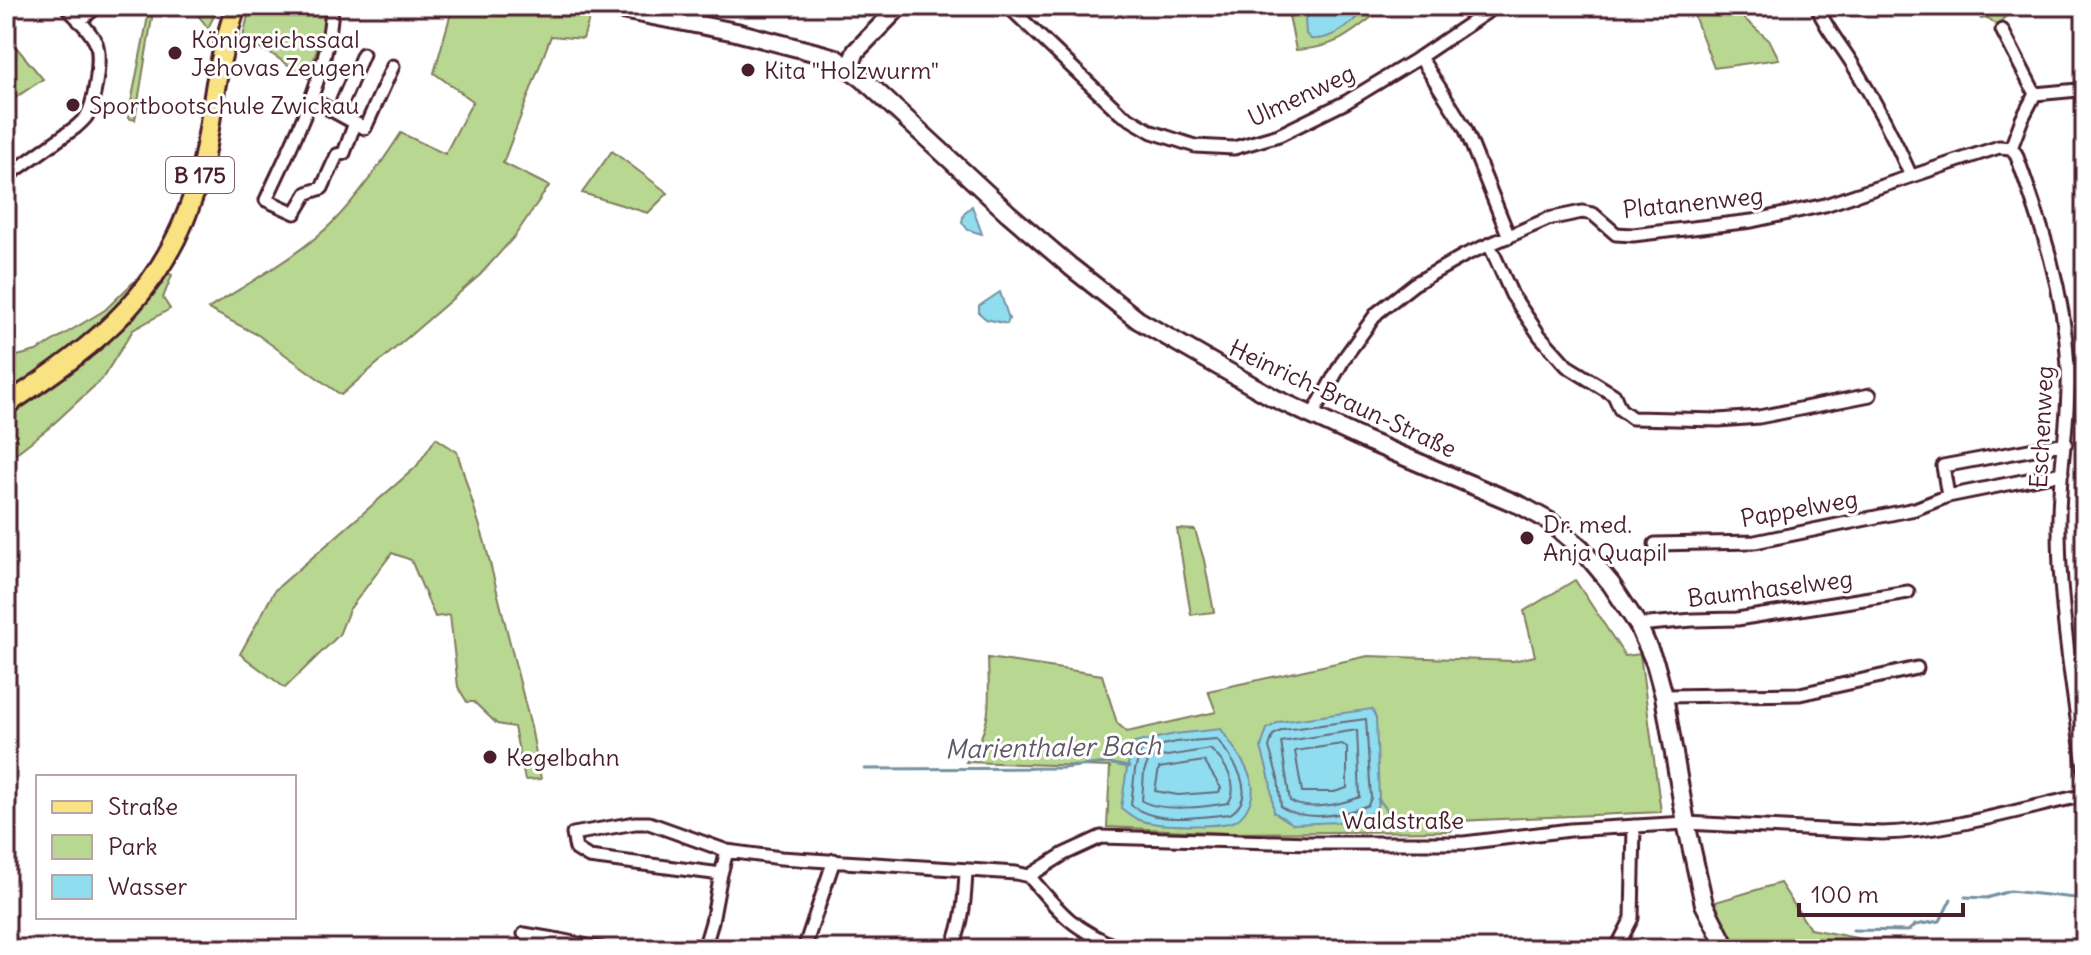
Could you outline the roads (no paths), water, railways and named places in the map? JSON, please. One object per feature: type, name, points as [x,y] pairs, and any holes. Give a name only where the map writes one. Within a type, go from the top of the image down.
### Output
[{"type":"main road","name":"B 175","points":[[6,405],[69,363],[115,324],[168,255],[201,172],[222,55],[236,6]]},
{"type":"street","points":[[6,177],[85,118],[97,75],[99,52],[96,42],[66,6]]},
{"type":"street","points":[[79,21],[98,6]]},
{"type":"street","points":[[332,6],[331,33],[311,99],[266,200],[295,213],[307,193],[322,188],[337,155],[344,153],[355,123]]},
{"type":"street","name":"Heinrich-Braun-Straße","points":[[601,6],[695,23],[835,58],[1050,249],[1138,320],[1261,391],[1365,440],[1522,506],[1549,521],[1581,548],[1611,584],[1638,625],[1655,663],[1704,904],[1727,949]]},
{"type":"street","points":[[849,69],[856,51],[900,6]]},
{"type":"street","name":"Ulmenweg","points":[[1008,6],[1120,113],[1152,132],[1195,146],[1234,148],[1279,135],[1346,102],[1496,6]]},
{"type":"street","points":[[1817,6],[1822,19],[1885,117],[1911,176]]},
{"type":"street","points":[[2002,30],[2035,94]]},
{"type":"street","points":[[363,54],[338,112],[339,117],[365,128],[393,66]]},
{"type":"street","points":[[1420,57],[1465,128],[1509,237]]},
{"type":"street","points":[[2035,94],[2085,92]]},
{"type":"street","points":[[2011,148],[2035,94]]},
{"type":"street","points":[[311,99],[338,112]]},
{"type":"street","name":"Platanenweg","points":[[1313,414],[1345,357],[1377,313],[1414,284],[1465,255],[1548,219],[1582,212],[1593,214],[1616,234],[1633,235],[1752,221],[1825,205],[1999,147],[2011,148]]},
{"type":"street","name":"Eschenweg","points":[[2011,148],[2016,154],[2048,244],[2060,295],[2068,367],[2060,565],[2065,645],[2085,773]]},
{"type":"street","points":[[1490,246],[1512,295],[1540,336],[1567,366],[1614,395],[1620,409],[1632,418],[1707,420],[1759,417],[1870,395]]},
{"type":"street","points":[[1948,496],[1943,466],[2066,443]]},
{"type":"street","name":"Pappelweg","points":[[1655,544],[1755,542],[1915,509],[1948,496],[2062,473]]},
{"type":"street","name":"Baumhaselweg","points":[[1638,625],[1737,619],[1908,592]]},
{"type":"street","points":[[1664,696],[1800,694],[1917,668]]},
{"type":"street","name":"Waldstraße","points":[[1029,876],[1064,854],[1101,837],[1310,843],[1464,843],[1686,823],[1914,832],[1948,828],[2004,812],[2085,795]]},
{"type":"street","points":[[721,874],[589,857],[576,849],[573,834],[649,823],[727,851],[781,858],[1029,876],[1068,921],[1121,949]]},
{"type":"street","points":[[1616,949],[1632,918],[1634,826]]},
{"type":"street","points":[[704,949],[727,851]]},
{"type":"street","points":[[804,949],[834,860]]},
{"type":"street","points":[[952,949],[959,933],[965,901],[966,870]]},
{"type":"street","points":[[524,934],[557,945],[603,949]]},
{"type":"water","points":[[1320,6],[1366,6],[1342,30],[1311,39],[1306,34],[1305,19]]},
{"type":"water","points":[[972,206],[982,234],[968,230],[962,222],[964,213]]},
{"type":"water","points":[[1000,292],[1009,319],[1007,324],[986,319],[979,313],[979,306]]},
{"type":"water","points":[[1372,709],[1376,718],[1379,800],[1376,809],[1370,814],[1338,822],[1293,824],[1274,812],[1261,747],[1267,729],[1279,722]]},
{"type":"water","points":[[1221,729],[1243,762],[1252,783],[1251,799],[1239,818],[1216,825],[1161,824],[1139,820],[1121,808],[1134,743]]},
{"type":"waterway","name":"Marienthaler Bach","points":[[865,769],[1063,768],[1107,763],[1129,767]]},
{"type":"waterway","name":"Marienthaler Bach","points":[[1378,799],[1398,824]]},
{"type":"waterway","name":"Marienthaler Bach","points":[[1965,897],[1987,898],[2010,891],[2085,899]]},
{"type":"waterway","name":"Marienthaler Bach","points":[[1853,930],[1908,931],[1915,925],[1940,921],[1951,899]]},
{"type":"place","name":"Königreichssaal Jehovas Zeugen","points":[[175,53]]},
{"type":"place","name":"Kita \"Holzwurm\"","points":[[748,70]]},
{"type":"place","name":"Sportbootschule Zwickau","points":[[73,105]]},
{"type":"place","name":"Dr. med. Anja Quapil","points":[[1527,538]]},
{"type":"place","name":"Kegelbahn","points":[[490,757]]}]
